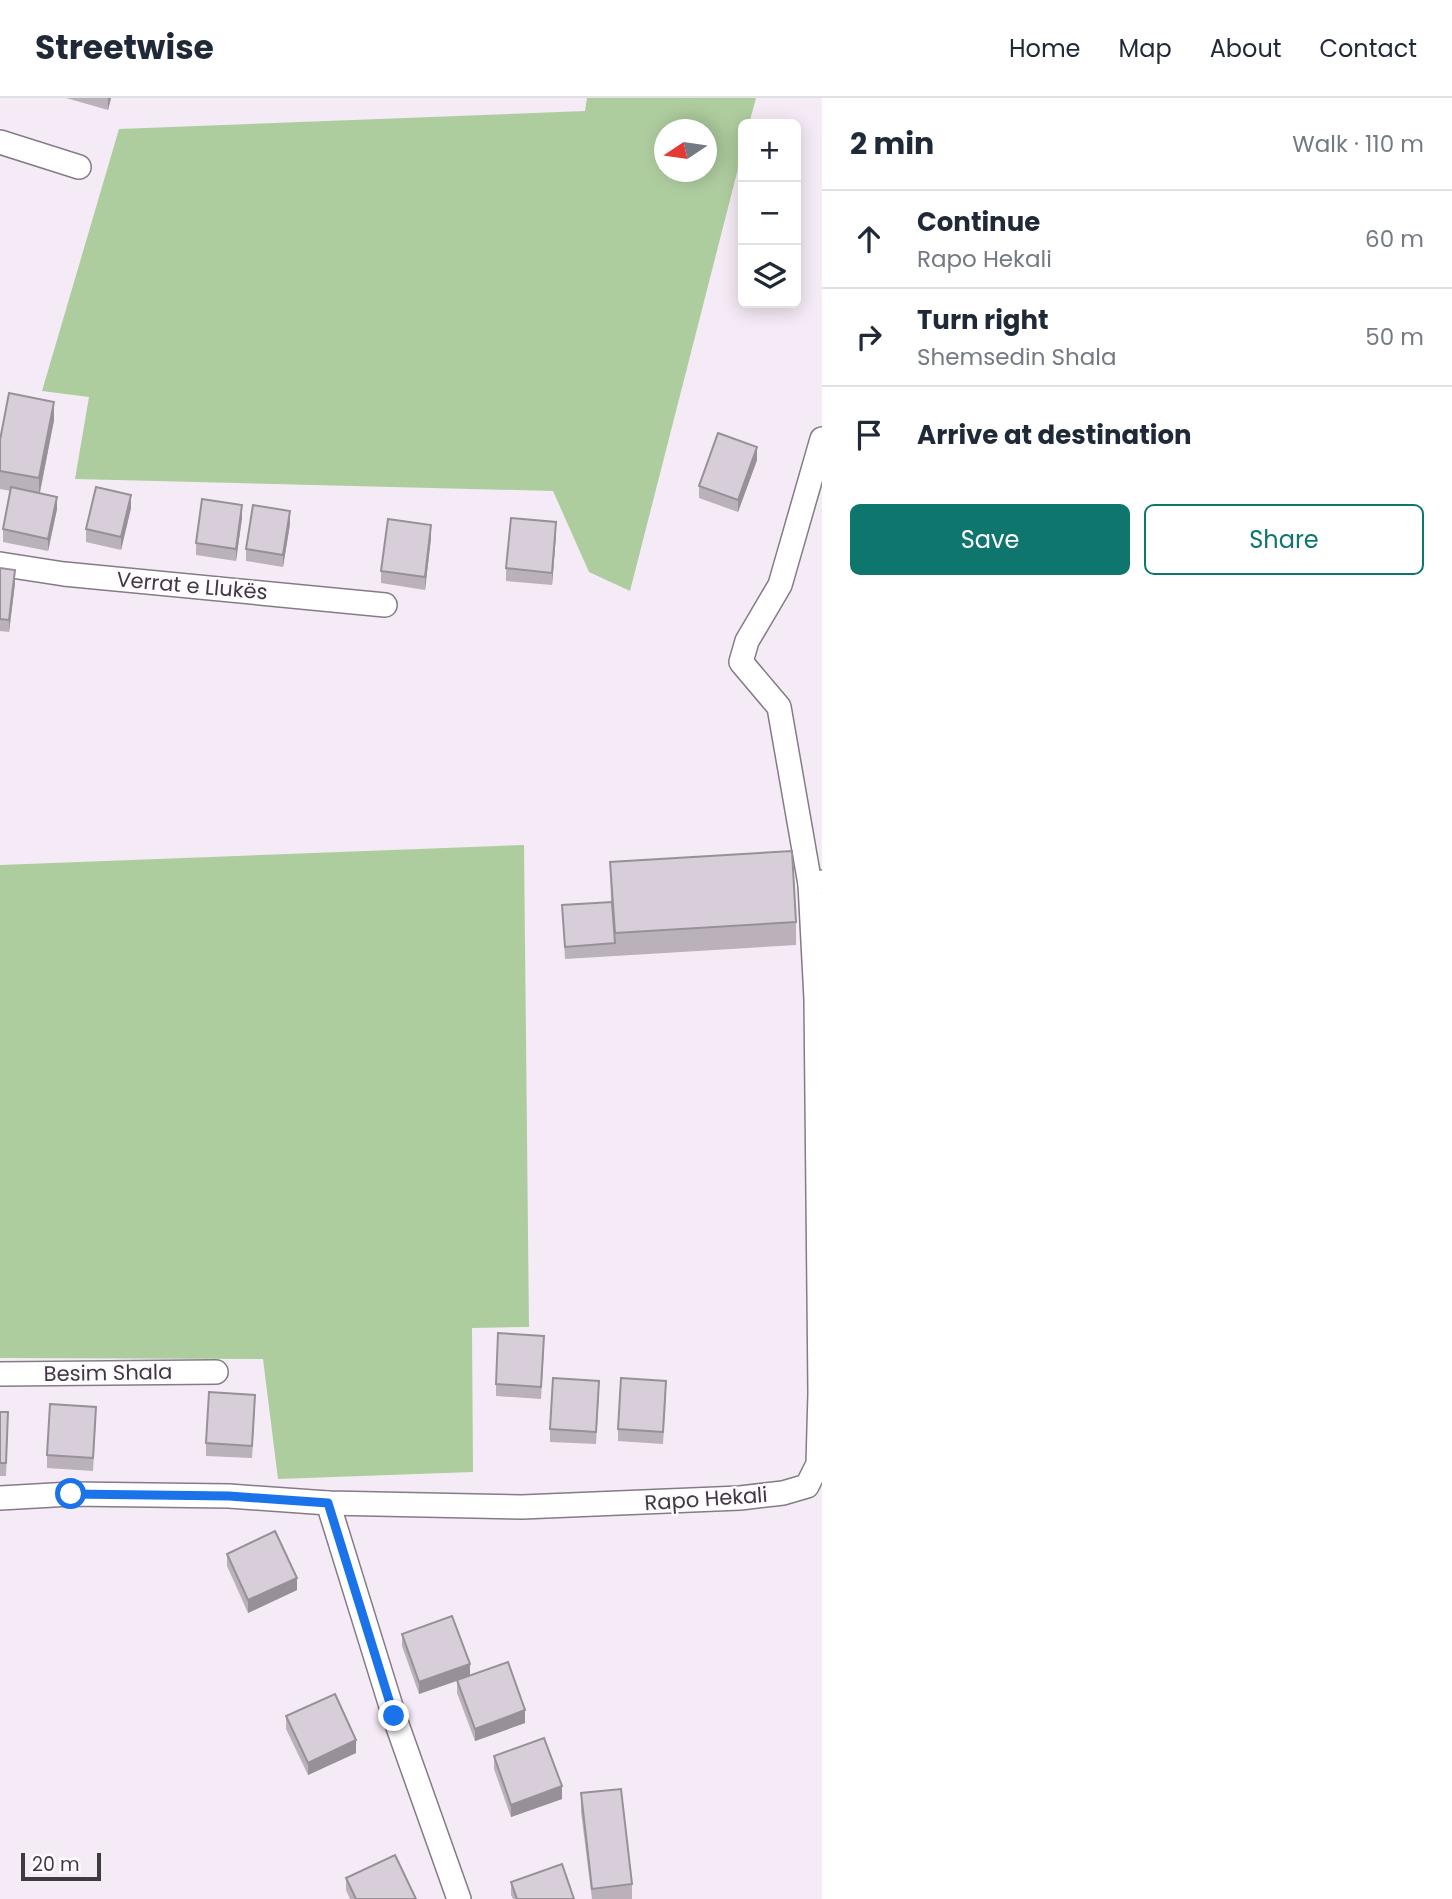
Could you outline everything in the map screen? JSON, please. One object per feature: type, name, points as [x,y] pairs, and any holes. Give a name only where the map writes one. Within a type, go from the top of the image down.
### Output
[{"type":"street","points":[[0,142],[79,167]]},
{"type":"street","name":"Rapo Hekali","points":[[0,1498],[71,1494],[229,1496],[328,1503],[522,1507],[628,1504],[772,1494],[807,1486],[818,1464],[821,1178],[816,1104],[816,883],[779,707],[741,662],[747,641],[780,585],[822,439]]},
{"type":"street","name":"Verrat e Llukës","points":[[0,564],[64,574],[385,605]]},
{"type":"street","name":"Besim Shala","points":[[0,1374],[216,1371]]},
{"type":"street","points":[[328,1503],[394,1716],[459,1899]]},
{"type":"green space","points":[[587,98],[756,98],[750,119],[738,119],[738,169],[630,591],[589,572],[553,491],[75,479],[89,397],[42,391],[119,129],[585,111]]},
{"type":"green space","points":[[524,845],[529,1327],[472,1328],[473,1472],[278,1479],[263,1359],[0,1358],[0,865]]},
{"type":"building","points":[[9,393],[54,402],[39,478],[0,471],[0,440]]},
{"type":"building","points":[[718,433],[757,447],[738,500],[699,486]]},
{"type":"building","points":[[11,487],[57,497],[48,539],[3,529]]},
{"type":"building","points":[[96,487],[131,495],[121,537],[86,529]]},
{"type":"building","points":[[202,499],[242,505],[236,549],[196,543]]},
{"type":"building","points":[[253,505],[290,511],[283,555],[246,549]]},
{"type":"building","points":[[511,518],[556,522],[552,573],[506,568]]},
{"type":"building","points":[[388,519],[431,525],[425,577],[381,571]]},
{"type":"building","points":[[0,568],[15,570],[9,620],[0,619]]},
{"type":"building","points":[[792,851],[796,922],[615,933],[610,862]]},
{"type":"building","points":[[612,902],[615,943],[565,947],[562,905]]},
{"type":"building","points":[[498,1333],[544,1336],[541,1387],[496,1384]]},
{"type":"building","points":[[553,1378],[599,1381],[596,1432],[550,1429]]},
{"type":"building","points":[[621,1378],[666,1381],[663,1432],[618,1429]]},
{"type":"building","points":[[209,1392],[255,1395],[252,1446],[206,1443]]},
{"type":"building","points":[[50,1404],[96,1407],[93,1458],[47,1455]]},
{"type":"building","points":[[0,1412],[8,1412],[6,1463],[0,1463]]},
{"type":"building","points":[[275,1531],[297,1578],[248,1600],[227,1554]]},
{"type":"building","points":[[452,1616],[470,1664],[419,1682],[402,1634]]},
{"type":"building","points":[[508,1662],[525,1710],[475,1729],[457,1680]]},
{"type":"building","points":[[335,1694],[356,1740],[308,1763],[286,1716]]},
{"type":"building","points":[[544,1738],[562,1786],[511,1805],[494,1756]]},
{"type":"building","points":[[621,1789],[632,1884],[592,1889],[581,1793]]},
{"type":"building","points":[[395,1855],[416,1899],[356,1899],[346,1878]]},
{"type":"building","points":[[562,1864],[574,1899],[517,1899],[511,1882]]},
{"type":"route","points":[[71,1494],[229,1496],[328,1503],[394,1716]]}]
